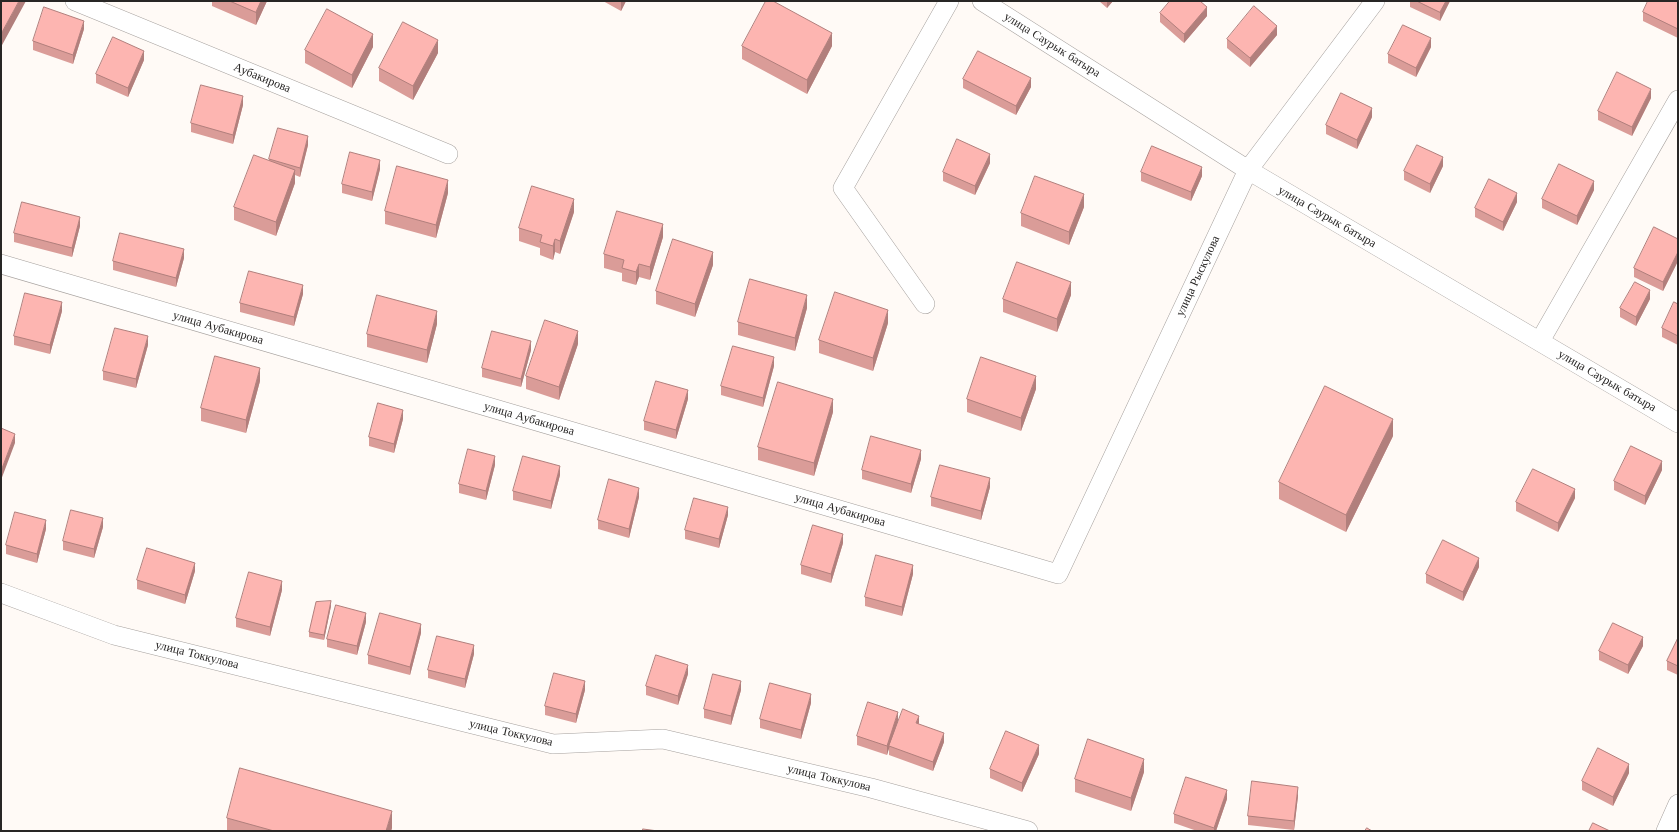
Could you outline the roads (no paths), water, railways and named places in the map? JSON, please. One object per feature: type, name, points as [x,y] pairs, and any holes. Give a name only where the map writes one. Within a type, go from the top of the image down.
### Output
[{"type":"street","name":"Аубакирова","points":[[75,1],[448,154]]},
{"type":"street","points":[[925,304],[843,188],[949,1]]},
{"type":"street","name":"улица Саурык батыра","points":[[982,1],[1248,170],[1678,423]]},
{"type":"street","name":"улица Рыскулова","points":[[1058,574],[1248,170],[1375,1]]},
{"type":"street","points":[[1540,341],[1678,100]]},
{"type":"street","name":"улица Аубакирова","points":[[1,264],[1058,574]]},
{"type":"street","name":"улица Токкулова","points":[[1,593],[114,635],[553,744],[663,739],[871,788],[1028,831]]},
{"type":"street","points":[[1666,831],[1678,804]]}]
